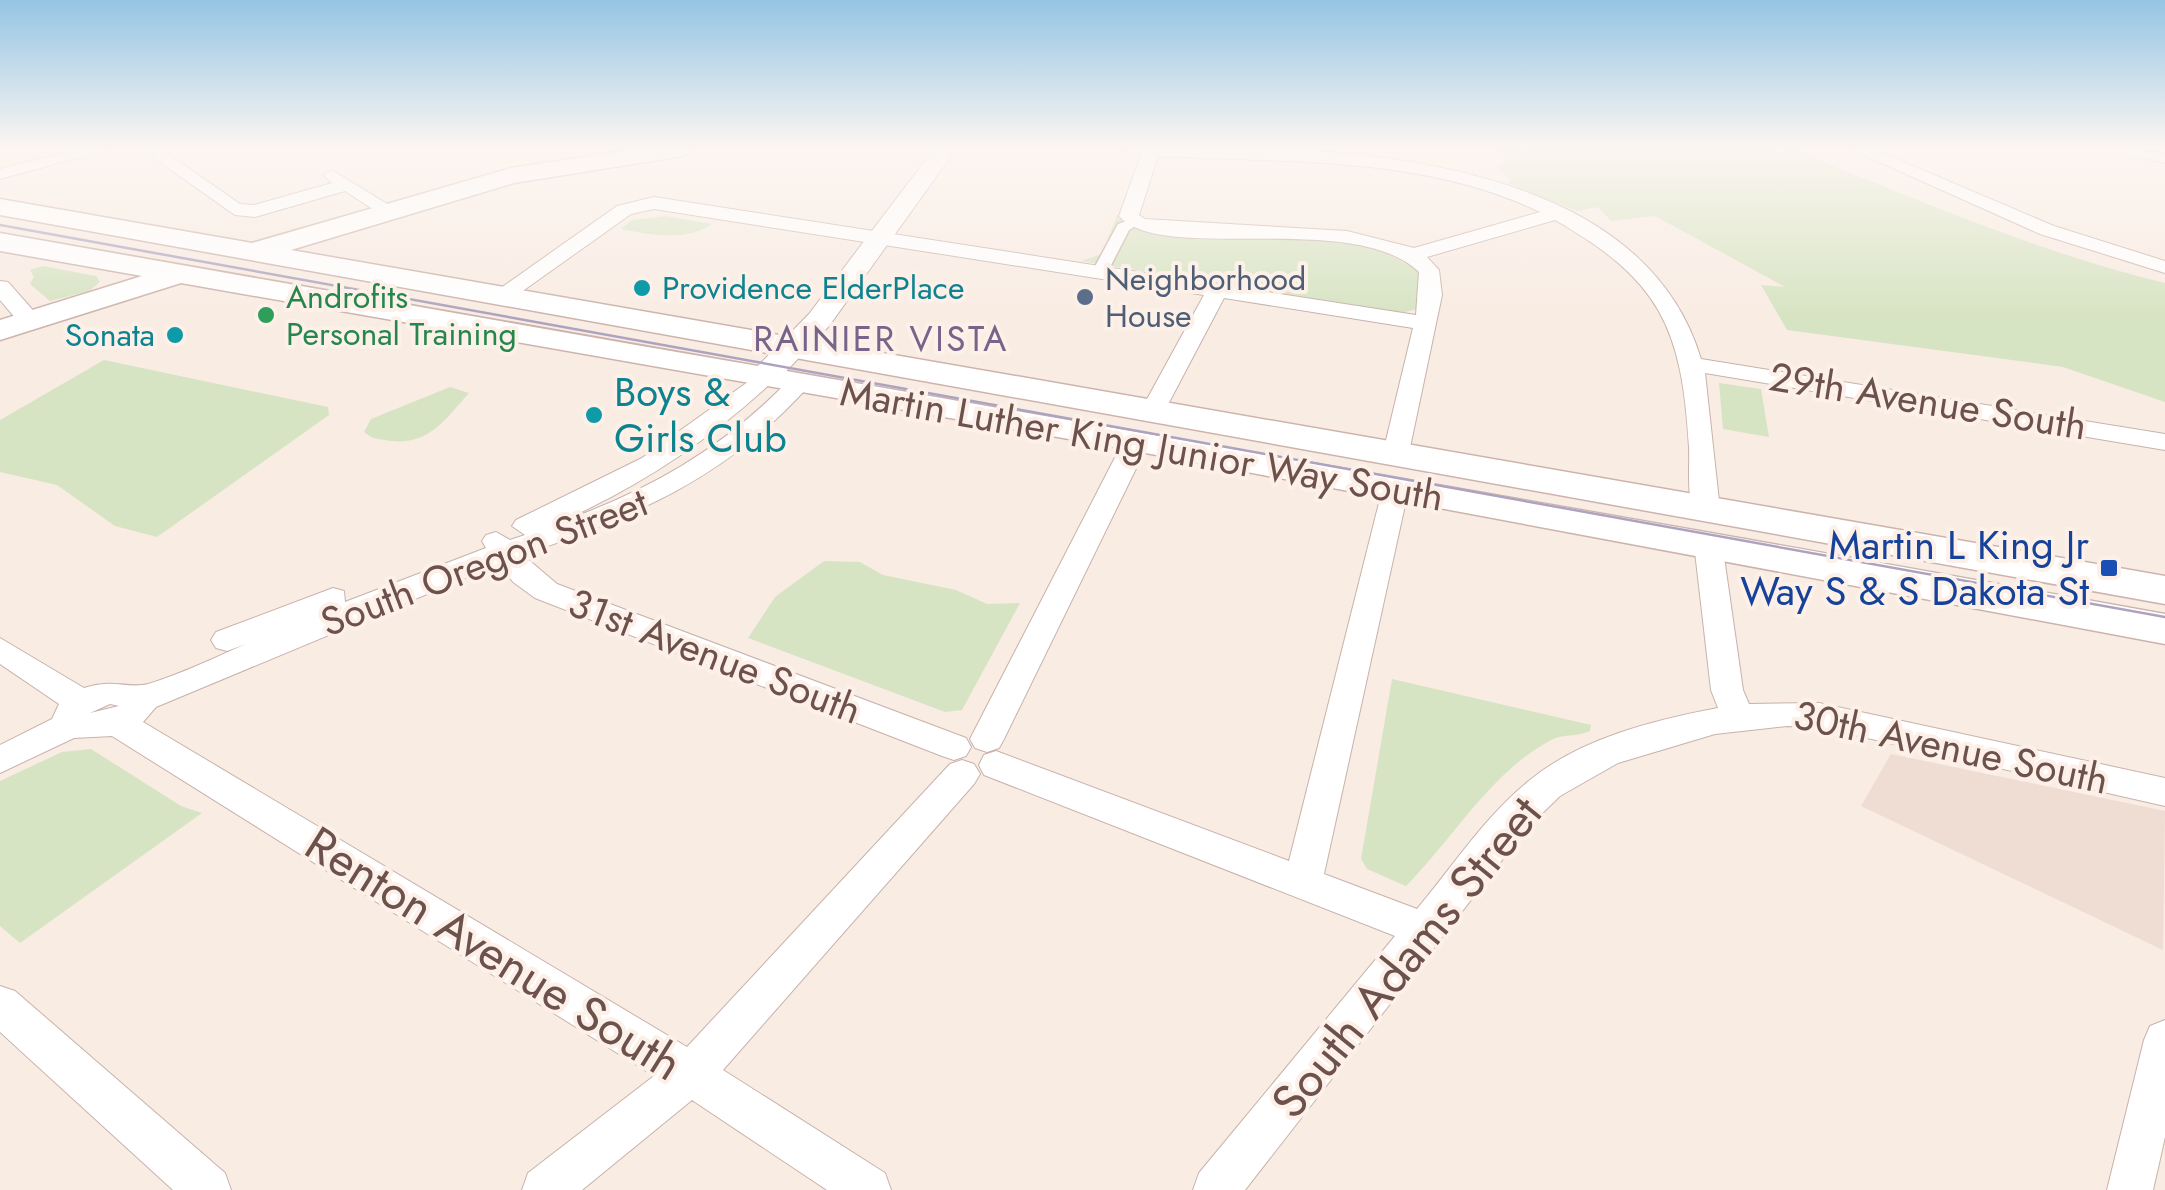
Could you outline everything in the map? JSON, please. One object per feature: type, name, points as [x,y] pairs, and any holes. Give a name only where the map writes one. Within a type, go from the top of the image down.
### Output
[{"type":"main road","points":[[0,330],[407,205]]},
{"type":"main road","name":"Martin Luther King Junior Way South","points":[[0,207],[502,296],[794,366]]},
{"type":"main road","name":"Martin Luther King Junior Way South","points":[[0,242],[178,274],[794,366],[1707,526],[2165,590]]},
{"type":"main road","name":"Martin Luther King Junior Way South","points":[[1707,526],[2165,630]]},
{"type":"street","points":[[229,205],[254,211],[272,205]]},
{"type":"street","points":[[378,205],[387,210]]},
{"type":"street","points":[[502,296],[637,205],[665,205],[1426,323]]},
{"type":"street","points":[[892,238],[912,205]]},
{"type":"street","points":[[794,366],[921,205]]},
{"type":"street","points":[[1133,205],[1129,216],[1135,222]]},
{"type":"street","points":[[1536,205],[1558,213],[1616,248],[1646,275],[1672,310],[1691,364],[1727,690],[1737,714]]},
{"type":"street","points":[[1981,205],[2082,246],[2165,267]]},
{"type":"street","points":[[1100,272],[1123,227],[1135,222],[1231,234],[1341,235],[1413,254],[1558,213]]},
{"type":"street","points":[[1302,886],[1426,323],[1432,279],[1413,254]]},
{"type":"street","points":[[0,287],[30,321]]},
{"type":"street","points":[[545,1190],[691,1074],[975,756],[1216,293]]},
{"type":"street","name":"29th Avenue South","points":[[1691,364],[2165,442]]},
{"type":"street","name":"South Oregon Street","points":[[128,704],[498,546],[665,493],[750,434],[794,366]]},
{"type":"street","name":"31st Avenue South","points":[[498,546],[546,591],[1302,886],[1426,930]]},
{"type":"street","points":[[0,650],[76,713]]},
{"type":"street","points":[[0,760],[76,713],[128,704]]},
{"type":"street","name":"Renton Avenue South","points":[[128,704],[868,1190]]},
{"type":"street","name":"30th Avenue South","points":[[1737,714],[1819,714],[2165,792]]},
{"type":"street","name":"South Adams Street","points":[[1216,1190],[1514,818],[1547,786],[1622,748],[1737,714]]},
{"type":"street","points":[[0,1004],[208,1190]]},
{"type":"street","points":[[2130,1190],[2165,1040]]},
{"type":"shaded area","points":[[1891,754],[2165,811],[2163,950],[1861,806]]},
{"type":"green space","points":[[1561,205],[1931,205],[2077,258],[2165,283],[2165,402],[2063,367],[1787,330],[1761,285],[1785,287],[1655,216],[1611,221],[1598,207],[1577,211]]},
{"type":"green space","points":[[1117,215],[1130,226],[1182,236],[1326,237],[1363,245],[1419,271],[1417,309],[1401,313],[1081,261],[1102,254]]},
{"type":"green space","points":[[666,216],[712,224],[680,235],[621,229],[632,220]]},
{"type":"green space","points":[[43,266],[96,276],[100,282],[89,291],[50,301],[30,284],[34,277],[30,270]]},
{"type":"green space","points":[[104,360],[328,407],[329,415],[157,537],[115,526],[57,485],[0,472],[0,420]]},
{"type":"green space","points":[[1719,383],[1761,389],[1769,437],[1723,429]]},
{"type":"green space","points":[[450,387],[469,393],[443,422],[423,436],[400,441],[376,439],[364,432],[371,419]]},
{"type":"green space","points":[[824,561],[860,562],[883,575],[956,590],[987,604],[1020,603],[962,710],[945,712],[748,638],[775,597]]},
{"type":"green space","points":[[1392,679],[1591,725],[1585,733],[1553,739],[1511,769],[1406,886],[1367,869],[1361,859]]},
{"type":"green space","points":[[91,749],[181,806],[202,813],[20,943],[0,926],[0,781],[62,752]]},
{"type":"tram line","points":[[0,225],[2165,617]]},
{"type":"place","name":"Providence ElderPlace","points":[[642,288]]},
{"type":"place","name":"Neighborhood House","points":[[1085,297]]},
{"type":"place","name":"Androfits Personal Training","points":[[266,315]]},
{"type":"place","name":"Sonata","points":[[175,335]]},
{"type":"place","name":"Boys & Girls Club","points":[[594,415]]},
{"type":"place","name":"Martin L King Jr Way S & S Dakota St","points":[[2109,568]]},
{"type":"district","name":"RAINIER VISTA","points":[[881,339]]}]
